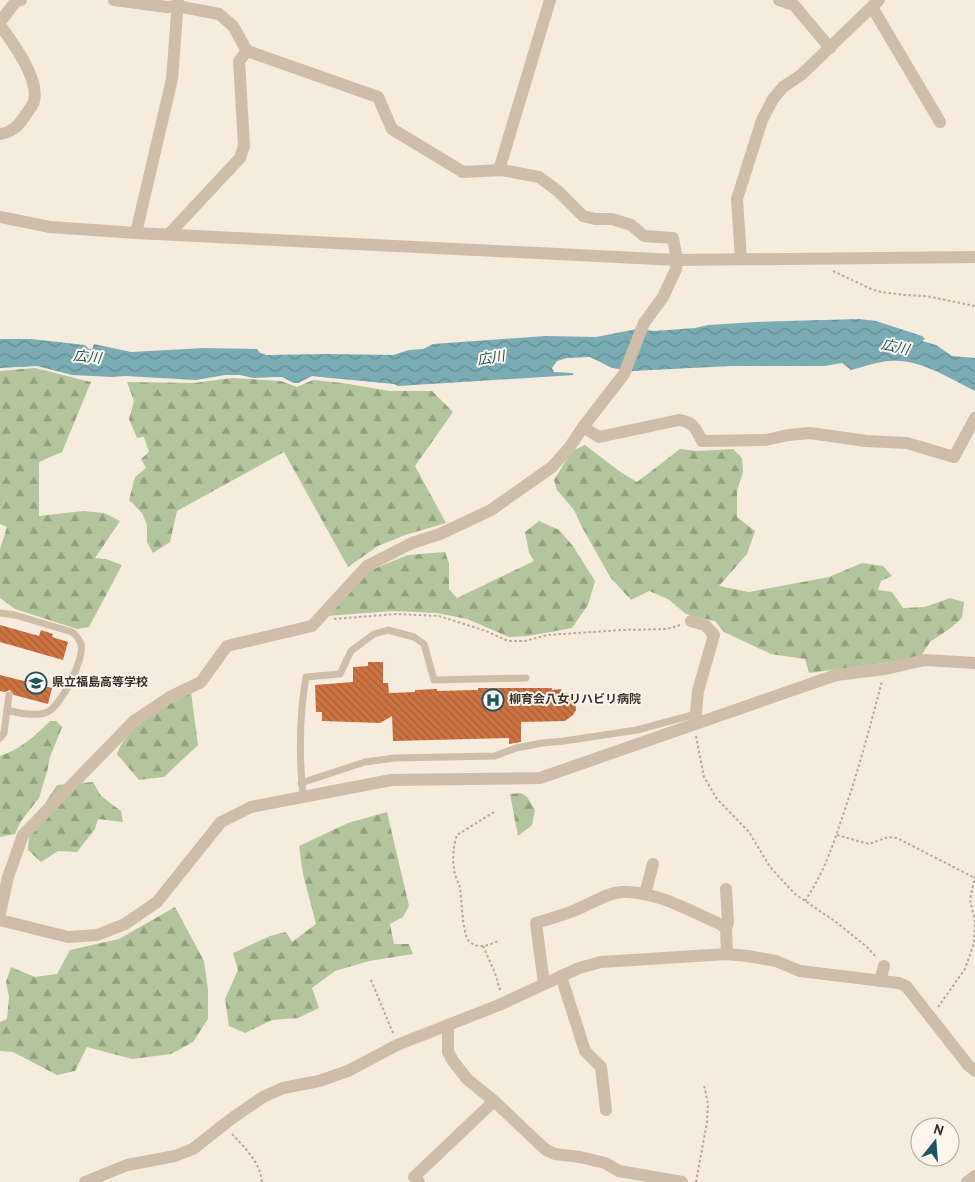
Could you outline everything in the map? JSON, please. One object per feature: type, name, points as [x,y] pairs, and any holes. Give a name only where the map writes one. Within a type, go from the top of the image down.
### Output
[{"type":"street","points":[[0,134],[8,133],[22,120],[34,100],[34,82],[0,23],[16,1],[21,0]]},
{"type":"street","points":[[0,913],[8,876],[24,835],[134,721],[170,697],[201,682],[227,646],[312,626],[367,566],[412,543],[440,534],[491,510],[552,467],[569,448],[624,374],[644,323],[663,297],[676,269],[677,260],[673,238],[644,236],[631,225],[612,219],[595,219],[583,216],[558,191],[540,177],[499,170],[463,172],[392,129],[378,97],[247,51],[233,26],[218,14],[178,3],[168,7],[114,0]]},
{"type":"street","points":[[499,170],[550,0]]},
{"type":"street","points":[[779,0],[794,5],[830,48]]},
{"type":"street","points":[[136,234],[172,79],[178,3]]},
{"type":"street","points":[[741,259],[737,200],[762,120],[773,99],[783,87],[802,75],[876,4],[940,122]]},
{"type":"street","points":[[169,234],[240,158],[244,146],[240,61],[247,51]]},
{"type":"street","points":[[0,217],[50,227],[136,234],[169,234],[677,260],[975,257]]},
{"type":"street","points":[[583,427],[599,438],[678,420],[688,421],[695,427],[702,441],[766,440],[810,433],[866,441],[907,443],[954,457],[975,418]]},
{"type":"street","points":[[691,621],[704,625],[714,635],[698,691],[695,719]]},
{"type":"street","points":[[0,920],[68,937],[98,935],[125,924],[157,902],[221,822],[251,807],[391,780],[540,778],[695,719],[836,675],[885,669],[925,660],[975,663]]},
{"type":"street","points":[[645,894],[653,864]]},
{"type":"street","points":[[726,889],[727,954]]},
{"type":"street","points":[[544,984],[536,923],[574,911],[596,900],[622,892],[645,894],[677,905],[726,928]]},
{"type":"street","points":[[85,1182],[128,1166],[175,1156],[193,1149],[224,1124],[263,1097],[282,1088],[319,1081],[341,1073],[399,1044],[503,1003],[579,968],[601,962],[727,954],[776,961],[800,971],[906,986],[968,1065],[975,1071]]},
{"type":"street","points":[[880,981],[884,966]]},
{"type":"street","points":[[560,976],[585,1051],[601,1067],[606,1110]]},
{"type":"street","points":[[448,1025],[448,1052],[467,1078],[546,1150],[555,1154],[605,1163],[619,1171],[682,1182]]},
{"type":"street","points":[[419,1182],[414,1177],[494,1101]]},
{"type":"street","points":[[967,1182],[975,1176]]},
{"type":"lane","points":[[0,613],[15,615],[72,632],[81,644],[79,662],[60,700],[52,709],[45,714],[18,714],[7,710]]},
{"type":"lane","points":[[303,797],[299,764],[301,708],[306,677],[340,674],[351,651],[374,634],[388,630],[414,637],[424,644],[434,680],[526,678]]},
{"type":"lane","points":[[0,738],[4,733],[9,695]]},
{"type":"lane","points":[[301,783],[365,762],[395,758],[495,756],[516,748],[542,742],[564,741],[695,719]]},
{"type":"path","points":[[827,268],[881,292],[905,296],[926,296],[975,306]]},
{"type":"path","points":[[317,620],[396,614],[439,616],[486,631],[508,641],[525,641],[547,635],[667,629],[691,621]]},
{"type":"path","points":[[805,901],[824,870],[858,770],[885,669]]},
{"type":"path","points":[[695,719],[704,777],[717,799],[749,832],[770,868],[795,894],[868,947],[884,966]]},
{"type":"path","points":[[494,812],[457,835],[455,841],[455,874],[469,941],[482,946],[498,941]]},
{"type":"path","points":[[836,835],[868,844],[888,837],[897,838],[975,877],[970,900],[974,922],[974,942],[965,969],[936,1010]]},
{"type":"path","points":[[482,946],[495,972],[503,1003]]},
{"type":"path","points":[[371,980],[399,1044]]},
{"type":"path","points":[[696,1182],[707,1122],[708,1104],[704,1085]]},
{"type":"path","points":[[224,1124],[252,1156],[261,1175],[262,1182]]},
{"type":"green space","points":[[35,368],[91,382],[62,452],[39,462],[39,516],[83,511],[104,513],[120,521],[95,558],[106,559],[122,565],[89,627],[77,629],[15,609],[0,598],[0,549],[7,527],[0,524],[0,371]]},
{"type":"green space","points":[[232,378],[281,381],[297,387],[313,380],[390,391],[432,391],[453,412],[415,466],[446,523],[405,535],[378,546],[348,567],[284,452],[177,511],[170,542],[153,553],[147,542],[147,525],[142,513],[129,500],[135,477],[146,468],[141,459],[149,452],[144,437],[137,438],[129,419],[134,401],[127,382],[194,383]]},
{"type":"green space","points":[[585,445],[637,482],[680,449],[697,451],[733,449],[742,458],[743,472],[737,491],[737,517],[755,531],[747,554],[719,586],[749,592],[829,577],[862,563],[883,566],[892,576],[881,581],[878,590],[892,592],[903,608],[925,607],[950,598],[964,602],[962,618],[930,642],[921,656],[809,673],[805,659],[771,654],[724,632],[715,621],[686,614],[668,599],[649,591],[631,600],[610,577],[574,510],[557,490],[554,480],[572,451]]},
{"type":"green space","points":[[539,521],[559,530],[573,546],[595,581],[588,605],[572,628],[528,636],[509,637],[467,619],[437,613],[393,611],[326,616],[371,570],[408,555],[445,552],[449,563],[449,589],[457,598],[534,561],[529,552],[525,532]]},
{"type":"green space","points":[[191,692],[198,745],[164,777],[139,780],[117,754],[122,743],[148,717]]},
{"type":"green space","points":[[50,721],[56,721],[62,727],[50,757],[39,798],[21,821],[15,834],[0,837],[0,756],[15,750],[27,742]]},
{"type":"green space","points":[[93,782],[101,796],[121,811],[123,822],[98,819],[95,829],[77,852],[58,851],[41,862],[28,850],[34,824],[47,800],[57,785]]},
{"type":"green space","points":[[521,793],[527,797],[535,810],[532,825],[518,836],[510,794]]},
{"type":"green space","points":[[387,812],[409,906],[403,917],[390,924],[394,944],[409,944],[413,954],[369,961],[335,971],[312,988],[319,1008],[298,1018],[272,1020],[245,1033],[229,1026],[225,999],[238,970],[233,953],[270,936],[286,932],[292,942],[316,924],[303,874],[299,846],[348,823]]},
{"type":"green space","points":[[175,907],[204,961],[208,990],[208,1019],[193,1042],[171,1054],[132,1059],[87,1047],[75,1071],[57,1075],[13,1052],[0,1051],[0,1022],[7,1019],[9,997],[6,982],[11,967],[35,977],[57,974],[70,950],[119,939]]},
{"type":"water","name":"広川","points":[[859,319],[876,321],[922,336],[925,339],[922,341],[936,345],[952,356],[975,358],[975,391],[934,370],[900,361],[879,362],[851,370],[842,363],[824,366],[731,366],[632,371],[612,368],[590,357],[567,358],[557,361],[552,368],[554,372],[572,373],[574,375],[398,386],[394,384],[312,376],[294,383],[282,377],[253,378],[240,375],[225,375],[196,380],[72,375],[37,366],[0,368],[0,339],[31,339],[85,345],[89,349],[92,349],[94,344],[131,352],[204,348],[257,349],[260,353],[267,355],[393,355],[409,350],[423,349],[433,344],[545,336],[596,337],[637,329],[654,331],[756,322]]},
{"type":"building","points":[[0,625],[39,636],[41,630],[53,634],[52,637],[68,642],[63,660],[0,642]]},
{"type":"building","points":[[368,662],[383,662],[383,683],[388,683],[389,693],[437,689],[437,691],[478,690],[478,688],[552,688],[552,690],[561,689],[562,692],[570,694],[575,699],[576,710],[565,721],[521,722],[521,742],[509,744],[509,738],[393,741],[392,716],[380,723],[322,721],[322,712],[316,712],[315,685],[353,682],[353,667],[368,666]]},
{"type":"building","points":[[0,675],[52,688],[48,704],[14,695],[10,690],[0,691]]},
{"type":"place","name":"県立福島高等学校","points":[[36,683]]},
{"type":"place","name":"柳育会八女リハビリ病院","points":[[493,700]]}]
